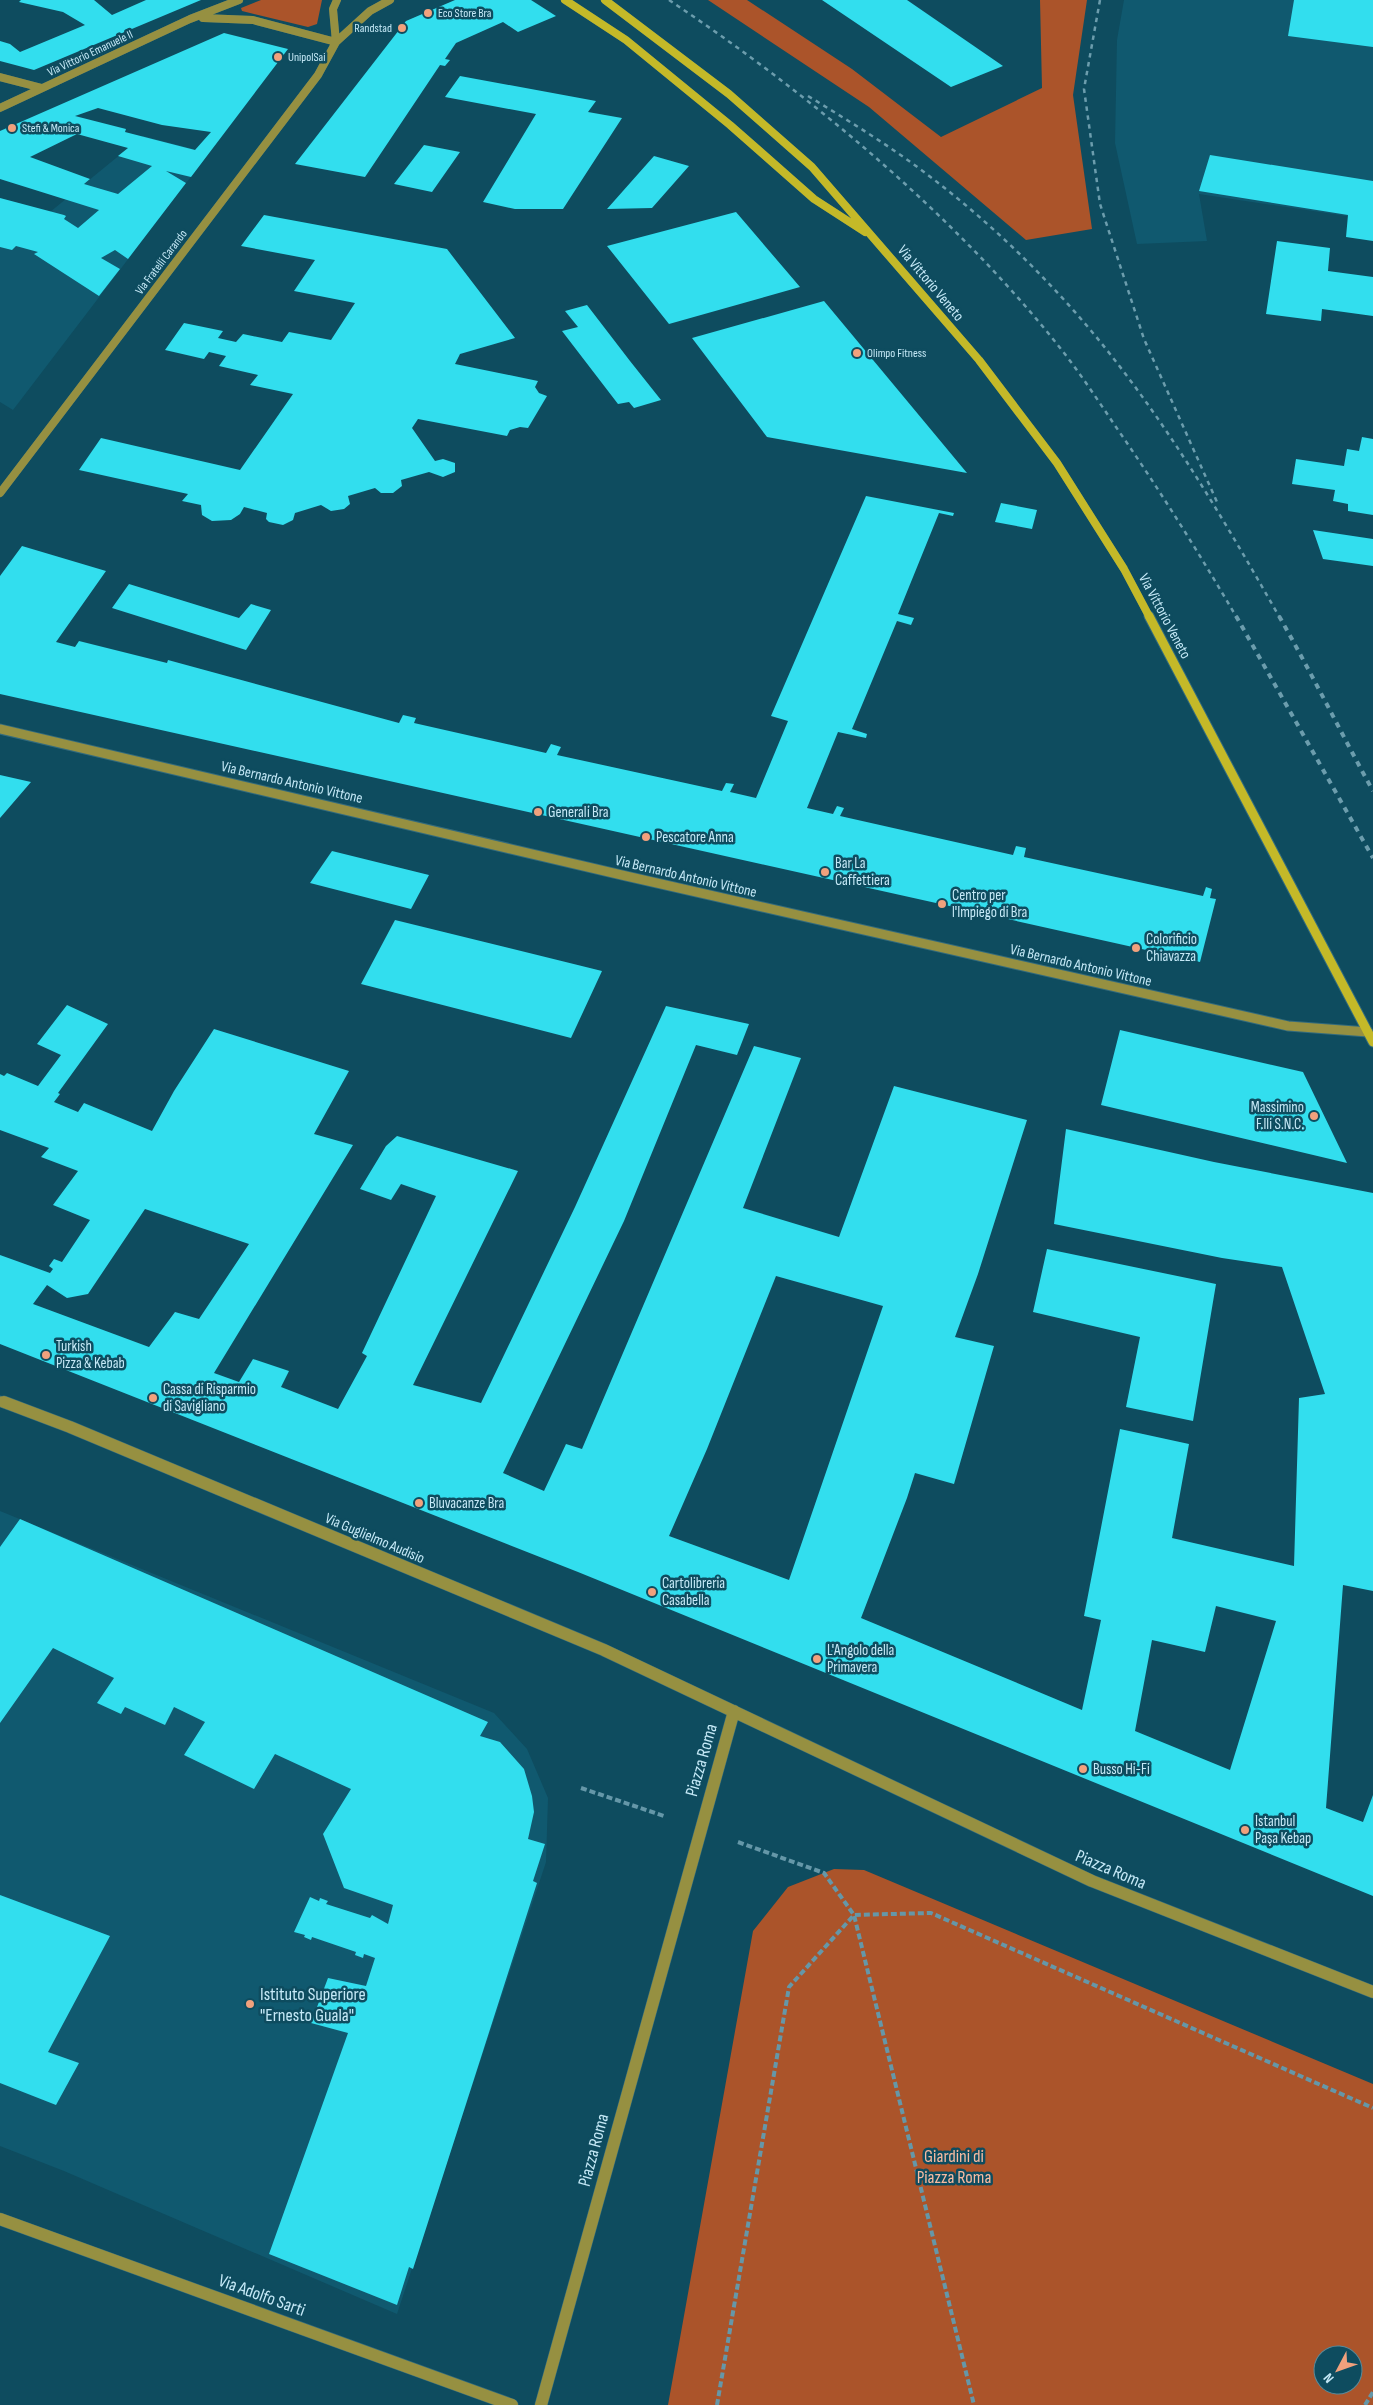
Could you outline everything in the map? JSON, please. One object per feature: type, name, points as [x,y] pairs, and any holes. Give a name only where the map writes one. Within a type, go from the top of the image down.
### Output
[{"type":"main road","name":"Via Vittorio Veneto","points":[[565,0],[626,40],[730,125],[814,199],[876,240]]},
{"type":"main road","name":"Via Vittorio Veneto","points":[[605,0],[729,94],[812,167],[979,360],[1057,463],[1124,569],[1266,835],[1373,1042]]},
{"type":"street","name":"Via Vittorio Emanuele II","points":[[0,108],[190,19],[239,0]]},
{"type":"street","points":[[336,42],[333,9],[337,0]]},
{"type":"street","name":"Via Fratelli Carando","points":[[0,493],[318,75],[336,42],[370,11],[390,0]]},
{"type":"street","name":"Via Vittorio Emanuele II","points":[[190,19],[218,16],[241,19],[336,42]]},
{"type":"street","points":[[0,76],[42,88]]},
{"type":"street","name":"Via Bernardo Antonio Vittone","points":[[0,729],[331,805],[626,876],[1288,1026],[1368,1032]]},
{"type":"street","name":"Via Guglielmo Audisio","points":[[0,1401],[70,1427],[604,1650],[734,1711]]},
{"type":"street","name":"Piazza Roma","points":[[541,2405],[734,1711],[1092,1881],[1373,1992]]},
{"type":"street","name":"Via Adolfo Sarti","points":[[0,2219],[512,2405]]},
{"type":"path","points":[[582,1788],[824,1873],[854,1915],[974,2405]]},
{"type":"path","points":[[717,2405],[789,1987],[854,1915],[931,1913],[1373,2108]]},
{"type":"path","points":[[1365,2405],[1373,2392]]},
{"type":"shaded area","points":[[1124,0],[1373,0],[1373,220],[1199,194],[1207,241],[1137,244],[1115,143],[1117,40]]},
{"type":"shaded area","points":[[143,136],[209,153],[13,410],[0,402],[0,198],[50,212]]},
{"type":"shaded area","name":"Istituto Superiore \"Ernesto Guala\"","points":[[0,1511],[494,1713],[527,1749],[548,1798],[546,1862],[397,2314],[64,2171],[0,2146]]},
{"type":"green space","points":[[261,0],[322,0],[317,24],[308,27],[242,11],[241,8]]},
{"type":"green space","points":[[708,0],[747,0],[852,69],[941,137],[1042,88],[1040,0],[1087,0],[1073,95],[1092,229],[1026,240],[869,107]]},
{"type":"green space","name":"Giardini di Piazza Roma","points":[[834,1869],[864,1870],[1373,2084],[1373,2405],[668,2405],[753,1931],[788,1887]]},
{"type":"building","points":[[21,0],[94,0],[112,15],[146,0],[201,0],[34,70],[0,61],[0,41],[10,44],[20,52],[85,25],[63,12],[19,2]]},
{"type":"building","points":[[455,0],[531,0],[556,16],[518,32],[503,22],[456,43],[445,59],[450,60],[445,66],[440,65],[365,177],[295,164],[406,21]]},
{"type":"building","points":[[822,0],[907,0],[1003,66],[951,87]]},
{"type":"building","points":[[1294,0],[1373,0],[1373,47],[1288,36]]},
{"type":"building","points":[[224,33],[288,49],[191,177],[166,171],[186,183],[128,259],[115,250],[101,258],[120,269],[99,296],[34,254],[38,252],[16,246],[12,250],[0,247],[0,198],[64,215],[66,216],[64,219],[78,228],[99,210],[0,179],[0,131]],"holes":[[[98,108],[162,125],[211,132],[195,150],[125,132],[126,129],[75,116]],[[77,134],[128,148],[118,156],[152,166],[118,194],[84,184],[90,179],[30,157]]]},
{"type":"building","points":[[460,76],[596,101],[588,112],[622,118],[563,209],[515,209],[483,202],[536,114],[445,97]]},
{"type":"building","points":[[424,145],[460,152],[432,192],[394,184]]},
{"type":"building","points":[[1210,155],[1373,181],[1373,241],[1346,237],[1348,215],[1199,191]]},
{"type":"building","points":[[654,156],[689,166],[652,208],[607,209]]},
{"type":"building","points":[[736,212],[800,287],[669,324],[607,246]]},
{"type":"building","points":[[264,215],[447,249],[515,338],[460,354],[455,364],[538,381],[535,387],[539,393],[547,396],[528,428],[520,427],[510,430],[507,436],[418,419],[412,428],[435,461],[443,459],[455,463],[455,472],[443,477],[429,472],[401,480],[402,486],[393,493],[381,493],[375,488],[348,496],[350,504],[344,509],[331,511],[321,505],[295,513],[293,520],[283,525],[269,522],[266,519],[267,513],[244,507],[240,514],[231,520],[212,521],[202,515],[201,505],[182,501],[188,494],[79,470],[101,438],[240,470],[293,394],[250,385],[258,375],[219,366],[226,356],[209,352],[204,359],[165,350],[184,323],[223,331],[218,338],[236,342],[243,334],[282,342],[289,332],[331,340],[355,303],[294,291],[315,260],[241,246]]},
{"type":"building","points":[[1277,241],[1330,248],[1328,271],[1373,277],[1373,316],[1322,309],[1321,321],[1266,314]]},
{"type":"building","points":[[824,301],[967,473],[767,437],[692,338]]},
{"type":"building","points":[[587,305],[661,400],[634,408],[629,402],[618,404],[562,331],[578,327],[565,311]]},
{"type":"building","points":[[1362,437],[1373,439],[1373,515],[1348,511],[1348,504],[1333,501],[1335,490],[1292,484],[1296,459],[1344,466],[1347,449],[1359,451]]},
{"type":"building","points":[[866,496],[954,513],[953,516],[939,513],[898,614],[914,618],[911,625],[897,621],[852,729],[867,734],[866,738],[838,732],[807,808],[833,814],[837,806],[844,808],[840,816],[1013,855],[1016,846],[1026,848],[1024,857],[1203,896],[1206,887],[1212,889],[1210,898],[1216,899],[1200,962],[0,694],[0,576],[22,546],[106,571],[56,642],[75,647],[79,641],[167,663],[168,660],[399,723],[403,715],[416,718],[414,723],[546,753],[551,744],[561,747],[557,755],[722,791],[726,783],[734,784],[730,792],[756,798],[788,721],[771,716]]},
{"type":"building","points":[[1001,503],[1037,510],[1032,529],[995,522]]},
{"type":"building","points":[[1313,530],[1373,539],[1373,566],[1323,559]]},
{"type":"building","points":[[129,584],[239,618],[251,604],[271,610],[246,650],[112,608]]},
{"type":"building","points":[[0,775],[31,782],[0,818]]},
{"type":"building","points":[[332,851],[429,875],[411,909],[310,883]]},
{"type":"building","points":[[395,920],[602,971],[571,1038],[361,984]]},
{"type":"building","points":[[67,1005],[108,1024],[58,1093],[60,1094],[54,1102],[78,1112],[84,1103],[152,1131],[174,1091],[214,1029],[349,1071],[314,1134],[353,1145],[214,1373],[239,1382],[253,1359],[289,1371],[281,1387],[338,1409],[367,1356],[362,1353],[436,1196],[401,1184],[391,1200],[360,1189],[386,1146],[397,1136],[518,1171],[413,1385],[481,1403],[575,1207],[666,1006],[749,1024],[737,1055],[696,1045],[624,1221],[503,1473],[544,1491],[566,1444],[582,1449],[754,1046],[801,1058],[743,1208],[839,1237],[894,1086],[1027,1120],[978,1274],[955,1337],[994,1346],[954,1484],[915,1473],[861,1618],[1082,1710],[1101,1620],[1084,1616],[1120,1429],[1189,1444],[1172,1538],[1294,1566],[1299,1398],[1325,1394],[1282,1267],[1222,1258],[1054,1224],[1066,1129],[1214,1162],[1373,1193],[1373,1591],[1343,1585],[1326,1808],[1363,1822],[1373,1795],[1373,1896],[578,1572],[0,1344],[0,1255],[50,1273],[53,1269],[49,1266],[54,1259],[62,1262],[90,1220],[53,1205],[78,1171],[41,1157],[49,1148],[0,1130],[0,1074],[4,1076],[7,1073],[38,1086],[61,1055],[37,1044]],"holes":[[[145,1209],[249,1244],[199,1319],[175,1312],[149,1347],[33,1304],[47,1285],[67,1298],[88,1294]],[[776,1276],[883,1306],[789,1580],[669,1536],[707,1449]],[[1216,1606],[1276,1621],[1230,1770],[1135,1731],[1152,1640],[1205,1652]]]},
{"type":"building","points":[[1120,1030],[1303,1072],[1347,1163],[1101,1105]]},
{"type":"building","points":[[1047,1249],[1216,1284],[1193,1421],[1126,1407],[1140,1337],[1033,1312]]},
{"type":"building","points":[[20,1519],[488,1722],[480,1736],[500,1742],[524,1769],[532,1796],[534,1812],[528,1839],[545,1844],[533,1881],[537,1883],[413,2269],[409,2267],[397,2305],[269,2254],[348,2033],[311,2023],[328,1978],[366,1986],[375,1958],[364,1954],[363,1958],[355,1955],[356,1952],[312,1937],[311,1940],[304,1937],[305,1935],[294,1932],[310,1897],[319,1901],[320,1898],[328,1901],[326,1904],[370,1918],[372,1915],[388,1924],[393,1905],[344,1888],[323,1834],[351,1789],[275,1754],[254,1789],[184,1755],[205,1722],[174,1707],[165,1725],[125,1707],[121,1714],[97,1703],[114,1678],[53,1648],[0,1723],[0,1547]]},
{"type":"building","points":[[0,1895],[110,1936],[48,2052],[79,2063],[56,2105],[0,2083]]},
{"type":"railway","points":[[669,0],[773,74],[825,115],[925,202],[972,248],[1065,354],[1095,395],[1193,545],[1237,618]]},
{"type":"railway","points":[[1100,0],[1084,89],[1100,204],[1144,339],[1217,502]]},
{"type":"railway","points":[[808,96],[899,154],[953,195],[1025,259],[1069,305],[1110,354],[1157,417],[1220,516],[1280,618]]},
{"type":"railway","points":[[1236,616],[1373,858]]},
{"type":"railway","points":[[1279,616],[1373,791]]},
{"type":"place","name":"Eco Store Bra","points":[[428,13]]},
{"type":"place","name":"Randstad","points":[[402,28]]},
{"type":"place","name":"UnipolSai","points":[[278,57]]},
{"type":"place","name":"Stefi & Monica","points":[[12,128]]},
{"type":"place","name":"Olimpo Fitness","points":[[857,353]]},
{"type":"place","name":"Generali Bra","points":[[538,812]]},
{"type":"place","name":"Pescatore Anna","points":[[646,837]]},
{"type":"place","name":"Bar La Caffettiera","points":[[825,872]]},
{"type":"place","name":"Centro per l'Impiego di Bra","points":[[942,904]]},
{"type":"place","name":"Colorificio Chiavazza","points":[[1136,948]]},
{"type":"place","name":"Massimino F.lli S.N.C.","points":[[1314,1116]]},
{"type":"place","name":"Turkish Pizza & Kebab","points":[[46,1355]]},
{"type":"place","name":"Cassa di Risparmio di Savigliano","points":[[153,1398]]},
{"type":"place","name":"Bluvacanze Bra","points":[[419,1503]]},
{"type":"place","name":"Cartolibreria Casabella","points":[[652,1592]]},
{"type":"place","name":"L'Angolo della Primavera","points":[[817,1659]]},
{"type":"place","name":"Busso Hi-Fi","points":[[1083,1769]]},
{"type":"place","name":"Istanbul Paşa Kebap","points":[[1245,1830]]},
{"type":"place","name":"Istituto Superiore \"Ernesto Guala\"","points":[[250,2004]]}]
